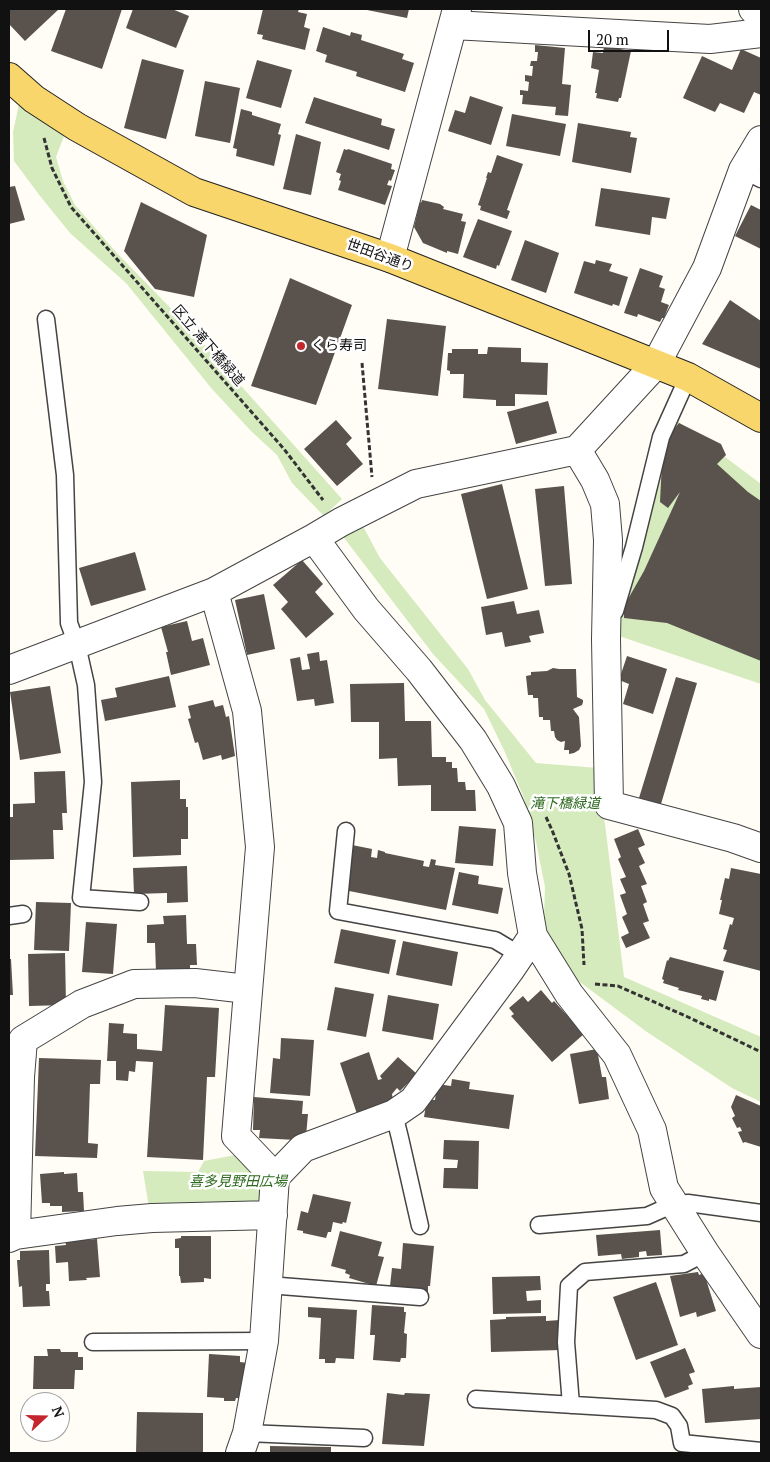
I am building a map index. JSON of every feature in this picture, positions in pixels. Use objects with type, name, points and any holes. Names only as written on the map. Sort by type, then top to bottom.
[{"type":"main road","name":"世田谷通り","points":[[9,77],[34,99],[77,127],[194,192],[390,258],[656,364],[688,377],[761,418]]},
{"type":"street","points":[[753,9],[761,17]]},
{"type":"street","points":[[390,258],[455,17],[710,39],[761,33]]},
{"type":"street","points":[[9,670],[214,592],[341,522],[416,484],[576,450],[656,364],[707,268],[752,174],[761,140]]},
{"type":"street","points":[[576,450],[596,480],[604,504],[608,540],[606,639],[609,804],[733,838],[761,848]]},
{"type":"street","points":[[314,538],[366,609],[418,670],[472,740],[501,786],[518,823],[527,946],[569,994],[617,1055],[652,1130],[664,1188],[705,1253],[761,1334]]},
{"type":"street","points":[[214,592],[247,711],[260,847],[236,1136],[275,1177]]},
{"type":"street","points":[[244,1443],[264,1341],[275,1177],[304,1148],[394,1114],[414,1102],[527,946]]},
{"type":"street","points":[[247,989],[195,983],[134,984],[82,1004],[23,1040],[12,1236],[152,1218],[273,1215]]},
{"type":"lane","points":[[46,319],[65,474],[69,623],[78,645],[86,685],[93,782],[81,898],[140,902]]},
{"type":"lane","points":[[606,639],[634,547],[661,437],[688,377]]},
{"type":"lane","points":[[346,831],[338,911],[527,946]]},
{"type":"lane","points":[[394,1114],[420,1226]]},
{"type":"lane","points":[[539,1225],[647,1216],[674,1204],[688,1203],[761,1213]]},
{"type":"lane","points":[[571,1405],[566,1342],[569,1286],[585,1272],[684,1264],[705,1253]]},
{"type":"lane","points":[[268,1285],[420,1298]]},
{"type":"lane","points":[[93,1342],[264,1341]]},
{"type":"lane","points":[[476,1399],[656,1410],[672,1416],[679,1426],[682,1443],[761,1452]]},
{"type":"lane","points":[[244,1443],[364,1438]]},
{"type":"path","name":"区立 滝下橋緑道","points":[[34,99],[52,168],[71,207],[284,449],[341,522]]},
{"type":"path","points":[[362,364],[375,505]]},
{"type":"path","points":[[569,994],[585,982],[618,986],[761,1052]]},
{"type":"green space","points":[[19,104],[64,136],[56,157],[63,181],[75,205],[115,251],[185,323],[342,499],[324,516],[292,483],[277,455],[251,431],[212,389],[126,283],[70,233],[14,161],[13,132]]},
{"type":"green space","points":[[676,420],[761,484],[761,684],[616,635]]},
{"type":"green space","name":"滝下橋緑道","points":[[358,517],[380,558],[468,669],[485,700],[536,763],[598,768],[624,977],[761,1037],[761,1102],[732,1088],[647,1032],[569,974],[541,948],[545,887],[536,842],[524,798],[504,750],[484,709],[433,654],[338,530]]},
{"type":"green space","name":"喜多見野田広場","points":[[251,1152],[269,1171],[260,1209],[150,1214],[143,1171],[198,1172],[204,1161]]},
{"type":"building","points":[[9,9],[59,9],[25,41],[9,24]]},
{"type":"building","points":[[66,9],[122,9],[102,69],[51,51]]},
{"type":"building","points":[[133,9],[172,9],[189,16],[176,48],[126,28]]},
{"type":"building","points":[[263,9],[299,9],[298,12],[307,14],[304,27],[310,29],[305,50],[262,39],[263,35],[257,34]]},
{"type":"building","points":[[362,9],[409,9],[407,18]]},
{"type":"building","points":[[323,27],[350,36],[351,32],[362,35],[361,40],[404,54],[402,59],[414,63],[405,92],[356,76],[357,72],[325,62],[327,55],[316,51]]},
{"type":"building","points":[[535,45],[565,48],[562,84],[571,85],[568,116],[555,115],[556,107],[522,104],[523,95],[520,95],[520,90],[528,91],[529,82],[525,81],[525,75],[532,76],[533,66],[530,66],[531,61],[537,61],[538,52],[535,52]]},
{"type":"building","points":[[604,46],[631,51],[621,98],[619,98],[618,102],[596,98],[597,93],[595,93],[599,70],[591,68],[593,52],[603,53]]},
{"type":"building","points":[[741,49],[761,58],[761,95],[754,92],[744,113],[720,103],[715,112],[683,98],[702,56],[732,70]]},
{"type":"building","points":[[142,59],[184,70],[166,139],[124,128]]},
{"type":"building","points":[[257,60],[292,70],[281,108],[246,98]]},
{"type":"building","points":[[205,81],[240,88],[230,143],[195,136]]},
{"type":"building","points":[[470,96],[503,107],[491,145],[448,131],[455,110],[465,113]]},
{"type":"building","points":[[314,97],[382,119],[381,125],[395,129],[389,150],[305,123]]},
{"type":"building","points":[[241,109],[252,112],[252,115],[281,124],[278,134],[281,135],[274,166],[236,156],[237,149],[233,148]]},
{"type":"building","points":[[512,114],[566,124],[560,156],[506,146]]},
{"type":"building","points":[[578,123],[631,132],[630,137],[637,138],[631,173],[572,162]]},
{"type":"building","points":[[296,134],[321,142],[311,195],[283,189]]},
{"type":"building","points":[[344,149],[392,164],[391,169],[395,170],[391,181],[389,180],[387,185],[392,186],[385,205],[338,190],[341,174],[336,172]]},
{"type":"building","points":[[497,155],[523,164],[507,210],[510,211],[507,219],[480,210],[481,206],[478,205],[488,172],[491,173]]},
{"type":"building","points":[[15,186],[25,220],[9,224],[9,187]]},
{"type":"building","points":[[601,188],[670,198],[666,219],[652,217],[650,235],[595,226]]},
{"type":"building","points":[[422,200],[440,204],[444,207],[443,209],[463,214],[461,221],[466,222],[458,254],[447,251],[447,253],[423,243],[414,227]]},
{"type":"building","points":[[141,202],[207,235],[194,297],[155,289],[124,251]]},
{"type":"building","points":[[751,205],[761,210],[761,249],[735,236]]},
{"type":"building","points":[[478,219],[512,231],[499,266],[497,265],[496,269],[463,257]]},
{"type":"building","points":[[525,240],[559,253],[546,293],[511,280]]},
{"type":"building","points":[[596,260],[612,264],[609,271],[628,277],[619,306],[613,304],[612,306],[574,293],[584,261],[595,264]]},
{"type":"building","points":[[640,268],[663,276],[659,287],[665,289],[661,302],[669,305],[664,318],[660,322],[638,314],[637,317],[624,313]]},
{"type":"building","name":"くら寿司","points":[[290,278],[352,305],[316,405],[251,386]]},
{"type":"building","points":[[730,300],[761,321],[761,369],[702,344]]},
{"type":"building","points":[[387,319],[446,326],[438,396],[378,389]]},
{"type":"building","points":[[488,347],[521,348],[521,362],[548,363],[547,395],[515,394],[515,406],[496,406],[496,400],[463,398],[464,374],[450,374],[450,371],[447,370],[448,353],[452,353],[452,349],[478,349],[478,354],[487,354]]},
{"type":"building","points":[[548,401],[557,433],[516,444],[507,412]]},
{"type":"building","points":[[336,420],[352,438],[346,444],[363,464],[337,486],[304,449]]},
{"type":"building","points":[[679,423],[721,444],[726,455],[717,464],[761,501],[761,661],[667,623],[624,618],[624,606],[644,571],[680,492],[668,508],[660,502],[663,442]]},
{"type":"building","points":[[502,484],[528,589],[487,599],[461,494]]},
{"type":"building","points":[[564,486],[572,584],[545,586],[535,489]]},
{"type":"building","points":[[135,552],[146,590],[91,606],[79,568]]},
{"type":"building","points":[[302,560],[323,584],[315,592],[334,614],[306,638],[281,609],[288,602],[273,585]]},
{"type":"building","points":[[264,594],[275,649],[247,655],[235,600]]},
{"type":"building","points":[[514,601],[517,614],[539,610],[544,633],[529,636],[531,642],[505,647],[502,632],[486,635],[481,607]]},
{"type":"building","points":[[187,621],[192,641],[203,638],[210,665],[171,675],[166,652],[168,652],[161,627]]},
{"type":"building","points":[[319,652],[320,661],[327,660],[334,703],[315,706],[314,699],[297,701],[290,659],[300,657],[302,670],[310,669],[307,654]]},
{"type":"building","points":[[627,656],[667,669],[653,714],[623,704],[629,684],[619,680]]},
{"type":"building","points":[[553,668],[576,669],[577,697],[583,700],[583,702],[582,705],[573,709],[579,717],[581,746],[574,753],[569,754],[569,750],[564,750],[565,741],[557,740],[554,731],[551,731],[550,720],[543,720],[543,717],[539,717],[538,698],[528,695],[526,676],[531,675],[531,672],[547,671]]},
{"type":"building","points":[[169,676],[176,707],[105,721],[101,700],[117,697],[115,688]]},
{"type":"building","points":[[676,677],[697,683],[661,804],[639,798]]},
{"type":"building","points":[[404,683],[405,721],[431,721],[432,757],[446,757],[446,762],[452,762],[452,768],[457,768],[458,782],[465,782],[466,790],[475,790],[476,811],[431,811],[431,785],[398,786],[397,758],[379,759],[379,722],[351,722],[350,684]]},
{"type":"building","points":[[50,686],[61,753],[20,760],[10,692]]},
{"type":"building","points":[[213,700],[215,707],[223,705],[226,717],[229,716],[235,756],[222,760],[221,755],[203,760],[198,742],[195,743],[188,719],[191,718],[188,706]]},
{"type":"building","points":[[65,771],[67,813],[62,813],[63,830],[53,830],[54,859],[9,860],[9,817],[13,817],[13,804],[35,803],[34,772]]},
{"type":"building","points":[[180,780],[180,799],[186,799],[186,807],[188,807],[188,839],[181,839],[181,855],[133,857],[131,782]]},
{"type":"building","points":[[459,826],[496,829],[493,866],[455,863]]},
{"type":"building","points":[[638,829],[645,845],[638,848],[645,863],[639,866],[647,884],[641,886],[647,902],[643,904],[649,921],[643,923],[650,938],[626,948],[621,937],[629,933],[622,917],[627,914],[620,895],[626,893],[620,879],[626,877],[618,859],[621,857],[614,839]]},
{"type":"building","points":[[352,845],[372,849],[371,857],[377,858],[378,850],[424,861],[423,866],[429,867],[431,859],[436,860],[435,865],[455,868],[446,910],[344,890]]},
{"type":"building","points":[[187,866],[188,902],[167,903],[167,893],[134,894],[133,868]]},
{"type":"building","points":[[731,868],[761,874],[761,971],[723,961],[727,950],[723,949],[730,924],[732,925],[734,918],[719,914],[722,900],[720,900],[725,878],[729,879]]},
{"type":"building","points":[[459,872],[479,876],[478,884],[503,888],[498,914],[452,905]]},
{"type":"building","points":[[36,902],[71,903],[69,951],[34,950]]},
{"type":"building","points":[[186,915],[187,944],[196,944],[197,965],[190,965],[190,971],[156,972],[155,943],[147,943],[147,925],[164,924],[163,916]]},
{"type":"building","points":[[86,922],[117,924],[113,974],[82,972]]},
{"type":"building","points":[[341,929],[396,940],[389,974],[334,963]]},
{"type":"building","points":[[403,941],[458,952],[452,986],[396,975]]},
{"type":"building","points":[[65,953],[66,1005],[29,1006],[28,954]]},
{"type":"building","points":[[670,957],[724,971],[716,1001],[701,999],[702,996],[678,990],[679,988],[663,983],[664,980],[662,979],[667,960]]},
{"type":"building","points":[[9,959],[11,959],[13,995],[9,995]]},
{"type":"building","points":[[335,987],[374,994],[366,1037],[327,1030]]},
{"type":"building","points":[[541,990],[552,1003],[554,1001],[584,1034],[552,1062],[511,1016],[514,1014],[509,1008],[523,996],[528,1002]]},
{"type":"building","points":[[388,995],[439,1004],[433,1040],[382,1031]]},
{"type":"building","points":[[165,1005],[219,1008],[215,1077],[207,1077],[203,1160],[147,1157],[153,1062],[136,1061],[135,1072],[129,1071],[128,1081],[116,1080],[116,1061],[107,1061],[109,1023],[124,1024],[123,1033],[137,1034],[137,1049],[162,1051]]},
{"type":"building","points":[[281,1038],[314,1040],[310,1096],[270,1093],[273,1058],[280,1059]]},
{"type":"building","points":[[597,1049],[602,1077],[606,1077],[609,1099],[579,1104],[570,1054]]},
{"type":"building","points":[[369,1052],[378,1080],[382,1079],[380,1076],[398,1057],[417,1074],[400,1091],[397,1088],[392,1094],[393,1100],[357,1114],[340,1063]]},
{"type":"building","points":[[39,1058],[101,1060],[100,1084],[90,1084],[88,1143],[98,1144],[97,1158],[35,1156]]},
{"type":"building","points":[[452,1079],[470,1082],[469,1089],[514,1095],[509,1129],[424,1117],[427,1099],[435,1100],[437,1084],[451,1086]]},
{"type":"building","points":[[736,1095],[761,1106],[761,1147],[743,1143],[738,1132],[742,1131],[740,1127],[737,1128],[732,1118],[735,1116],[731,1107]]},
{"type":"building","points":[[254,1097],[303,1101],[302,1114],[308,1114],[306,1136],[296,1135],[296,1140],[259,1138],[260,1130],[253,1130]]},
{"type":"building","points":[[444,1140],[479,1141],[478,1189],[443,1188],[444,1168],[457,1168],[458,1160],[443,1159]]},
{"type":"building","points":[[64,1172],[64,1174],[77,1173],[78,1192],[83,1192],[84,1211],[62,1212],[62,1206],[50,1206],[50,1203],[42,1203],[40,1174]]},
{"type":"building","points":[[313,1194],[351,1202],[346,1223],[333,1222],[331,1232],[328,1232],[326,1238],[297,1230],[301,1211],[308,1213]]},
{"type":"building","points":[[660,1230],[662,1255],[647,1256],[646,1251],[639,1252],[639,1257],[622,1259],[621,1254],[598,1256],[596,1235]]},
{"type":"building","points":[[340,1231],[382,1242],[378,1256],[384,1257],[376,1286],[349,1278],[350,1275],[345,1273],[346,1270],[331,1266]]},
{"type":"building","points":[[181,1236],[211,1236],[211,1279],[204,1278],[204,1282],[181,1283],[179,1276],[179,1248],[175,1248],[175,1239],[181,1238]]},
{"type":"building","points":[[97,1239],[100,1277],[69,1281],[68,1262],[56,1263],[55,1246],[66,1245],[65,1240]]},
{"type":"building","points":[[403,1243],[434,1246],[428,1293],[393,1290],[393,1286],[390,1286],[392,1268],[401,1269]]},
{"type":"building","points":[[49,1250],[50,1284],[46,1284],[46,1291],[49,1291],[50,1306],[23,1307],[22,1286],[19,1287],[17,1260],[20,1260],[20,1251]]},
{"type":"building","points":[[698,1272],[699,1275],[704,1273],[716,1311],[697,1317],[696,1312],[680,1317],[670,1276]]},
{"type":"building","points":[[540,1276],[541,1290],[526,1291],[527,1301],[541,1300],[541,1313],[493,1314],[492,1277]]},
{"type":"building","points":[[656,1282],[678,1345],[636,1360],[613,1297]]},
{"type":"building","points":[[372,1305],[404,1307],[404,1312],[406,1312],[404,1333],[407,1334],[406,1358],[401,1358],[400,1362],[373,1360],[375,1335],[370,1335]]},
{"type":"building","points":[[308,1307],[357,1310],[354,1359],[336,1358],[335,1363],[325,1363],[325,1359],[319,1359],[321,1318],[308,1317]]},
{"type":"building","points":[[546,1316],[546,1321],[560,1320],[561,1350],[491,1352],[490,1320],[506,1319],[506,1317]]},
{"type":"building","points":[[685,1348],[695,1372],[689,1374],[693,1384],[688,1386],[689,1389],[665,1398],[650,1362]]},
{"type":"building","points":[[47,1349],[60,1349],[61,1352],[78,1352],[78,1357],[83,1357],[83,1370],[75,1370],[74,1389],[33,1389],[34,1356],[48,1356]]},
{"type":"building","points":[[209,1354],[240,1356],[240,1362],[248,1363],[247,1399],[236,1398],[235,1401],[224,1401],[224,1398],[207,1397]]},
{"type":"building","points":[[734,1386],[734,1389],[761,1387],[761,1419],[705,1423],[702,1389]]},
{"type":"building","points":[[387,1393],[404,1395],[405,1393],[430,1394],[424,1446],[382,1444]]},
{"type":"building","points":[[137,1412],[203,1413],[203,1453],[136,1453]]},
{"type":"building","points":[[270,1446],[331,1447],[331,1453],[270,1453]]},
{"type":"place","name":"くら寿司","points":[[301,346]]}]
